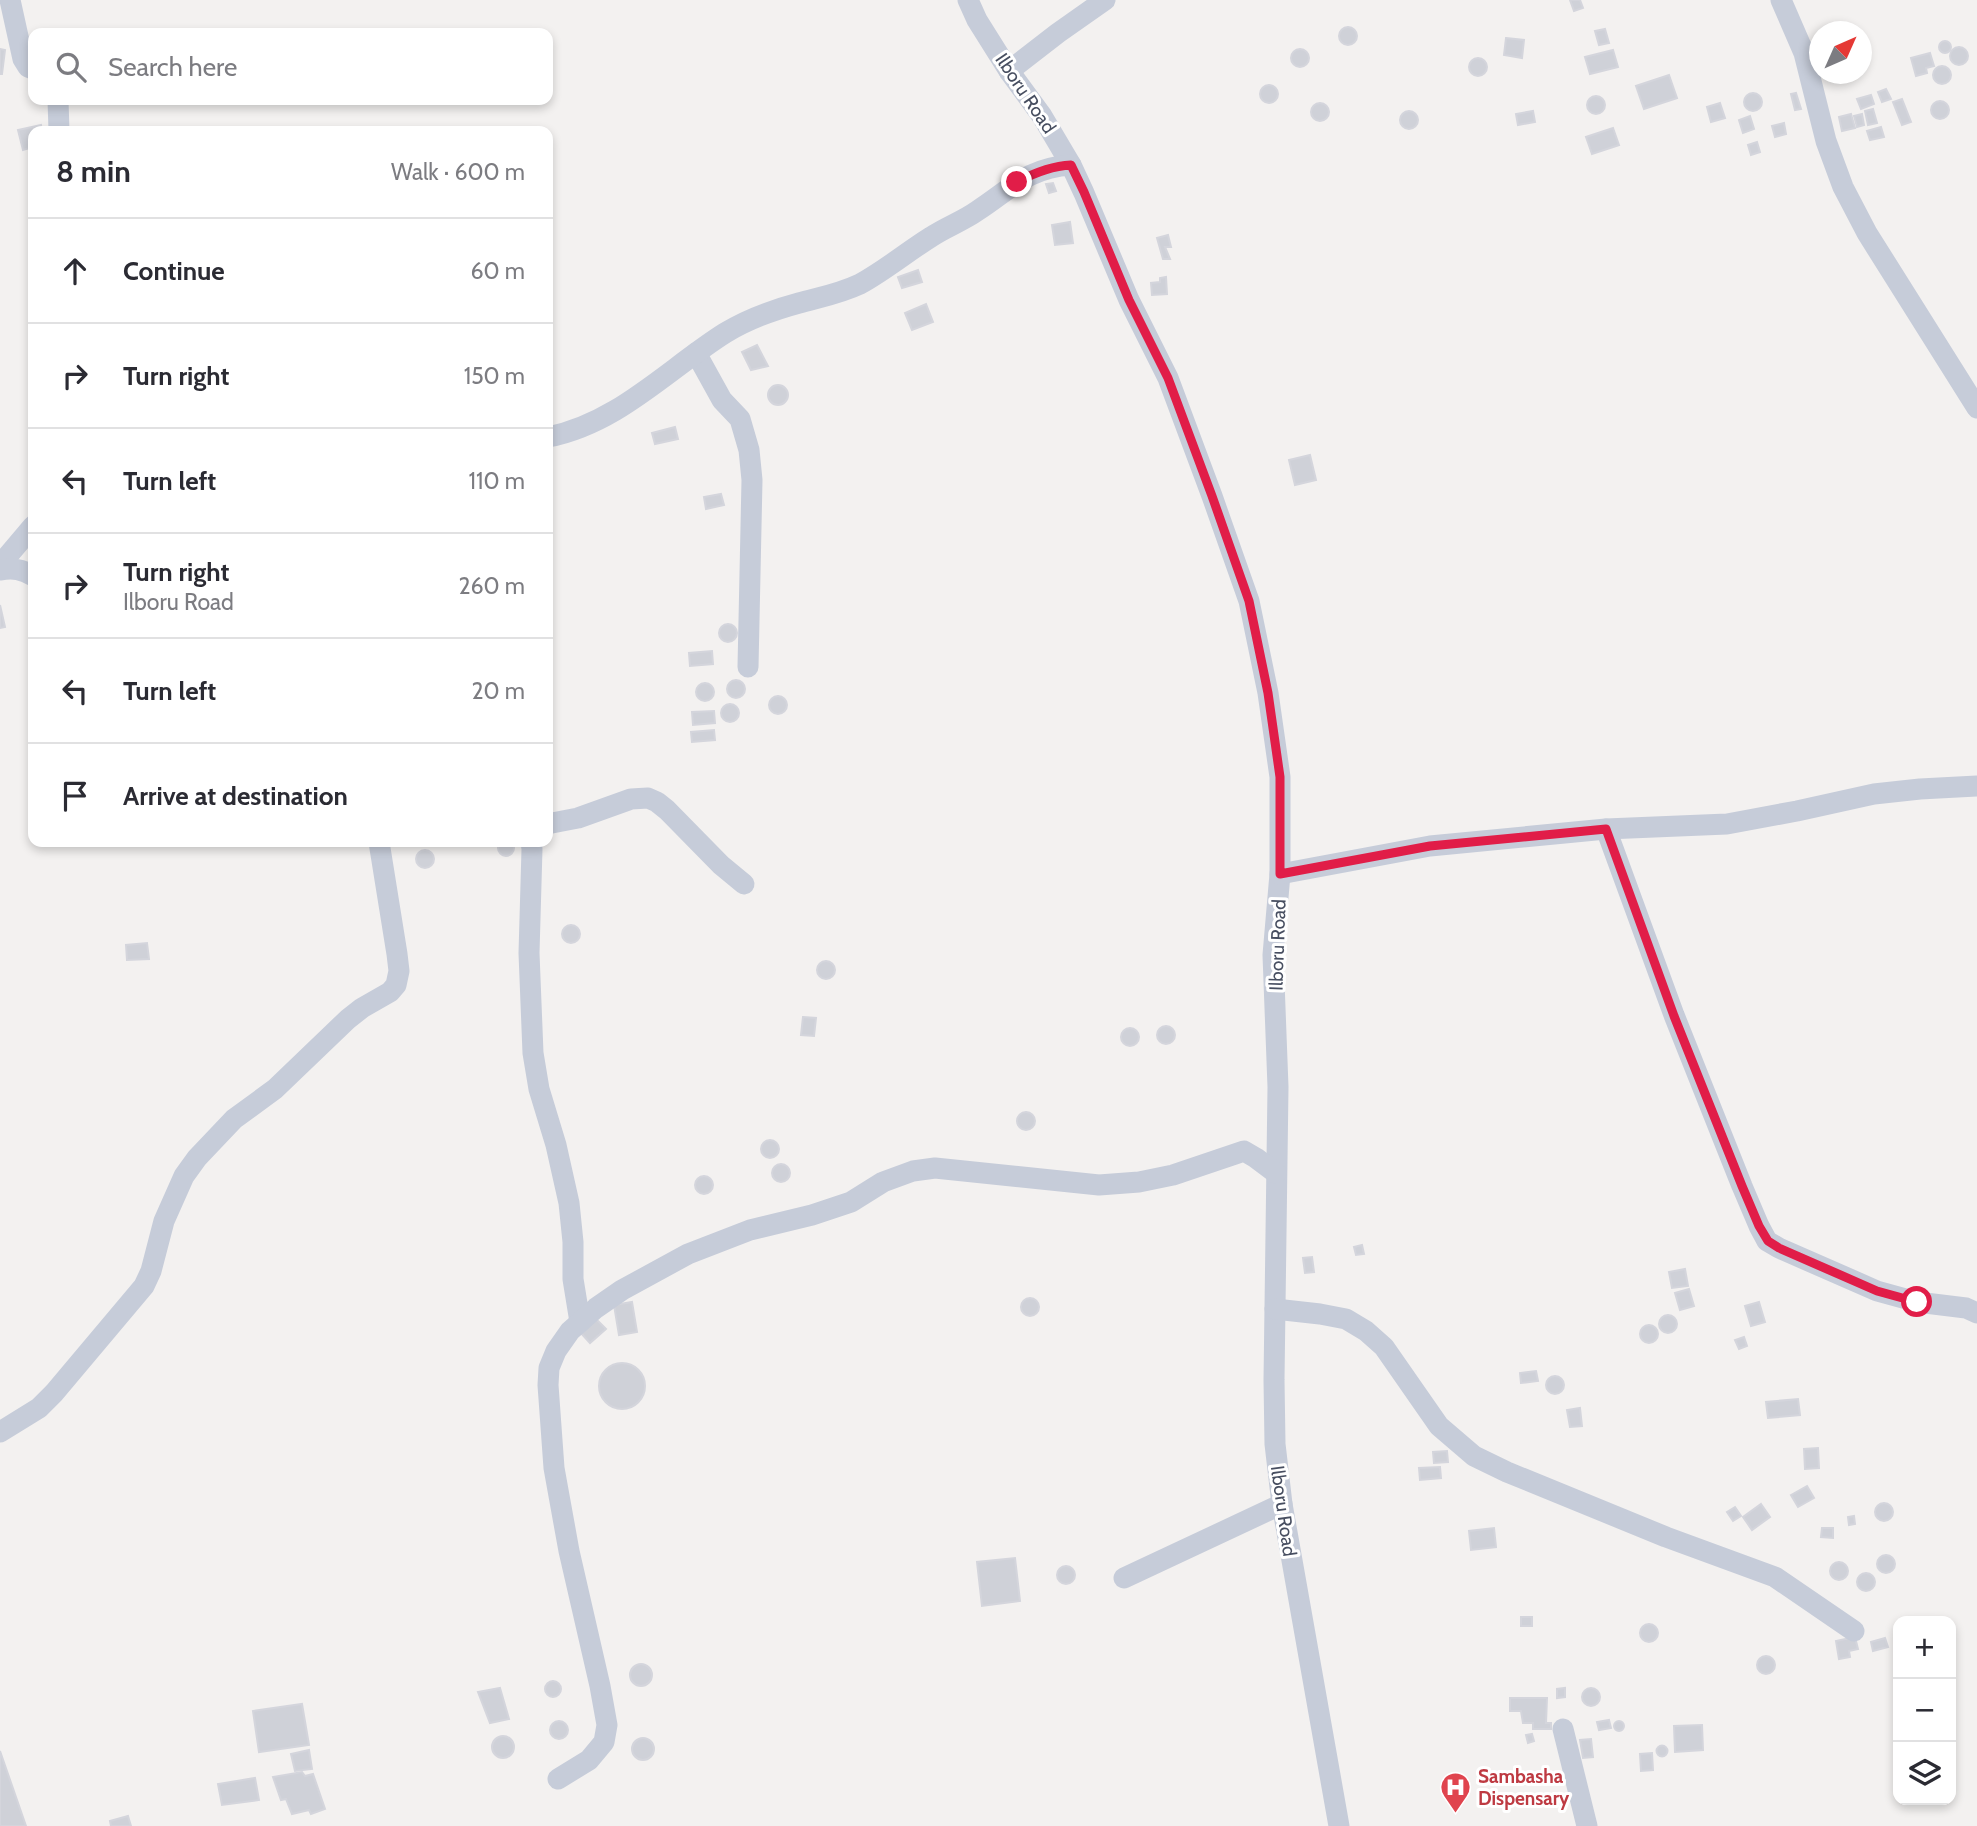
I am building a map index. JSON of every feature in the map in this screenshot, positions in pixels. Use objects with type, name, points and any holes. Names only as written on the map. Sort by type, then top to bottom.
[{"type":"street","points":[[10,0],[23,59],[28,67]]},
{"type":"street","name":"Ilboru Road","points":[[968,0],[977,20],[1047,124],[1071,165],[1129,300],[1168,378],[1249,601],[1268,693],[1280,777],[1280,874],[1273,955],[1278,1087],[1275,1444],[1282,1504],[1339,1826]]},
{"type":"street","points":[[1009,71],[1105,0]]},
{"type":"street","points":[[1781,0],[1804,53],[1826,141],[1843,187],[1867,233],[1977,408]]},
{"type":"street","points":[[58,105],[59,126]]},
{"type":"street","points":[[553,436],[593,423],[657,383],[696,353],[751,318],[829,297],[861,283],[950,224],[976,212],[1031,174],[1055,166],[1071,165]]},
{"type":"street","points":[[696,353],[722,400],[740,419],[749,450],[752,480],[748,667]]},
{"type":"street","points":[[0,568],[28,532]]},
{"type":"street","points":[[0,568],[28,573]]},
{"type":"street","points":[[1280,874],[1430,846],[1606,829],[1727,824],[1874,794],[1977,786]]},
{"type":"street","points":[[553,823],[578,818],[631,799],[648,798],[667,810],[721,865],[744,884]]},
{"type":"street","points":[[1606,829],[1674,1016],[1746,1196],[1768,1241],[1877,1291],[1917,1302],[1966,1308],[1977,1313]]},
{"type":"street","points":[[0,1432],[39,1408],[54,1393],[144,1286],[155,1258],[164,1221],[184,1176],[197,1158],[234,1119],[275,1089],[348,1019],[390,992],[396,985],[399,971],[380,847]]},
{"type":"street","points":[[532,847],[529,953],[533,1053],[569,1203],[573,1279],[580,1322]]},
{"type":"street","points":[[558,1779],[589,1760],[604,1742],[607,1726],[554,1468],[548,1385],[549,1368],[556,1351],[570,1331],[596,1308],[622,1290],[688,1254],[750,1230],[812,1215],[851,1202],[883,1182],[913,1171],[935,1168],[1099,1185],[1139,1182],[1174,1175],[1244,1151],[1276,1173]]},
{"type":"street","points":[[1275,1309],[1346,1319],[1366,1331],[1384,1347],[1439,1426],[1474,1456],[1666,1537],[1775,1577],[1854,1631]]},
{"type":"street","points":[[1124,1578],[1282,1504]]},
{"type":"street","points":[[1563,1729],[1587,1826]]},
{"type":"building","points":[[1570,0],[1580,0],[1583,8],[1574,11]]},
{"type":"building","points":[[1348,27],[1354,30],[1357,36],[1354,42],[1348,45],[1342,42],[1339,36],[1342,30]]},
{"type":"building","points":[[1605,29],[1609,43],[1599,45],[1595,31]]},
{"type":"building","points":[[1506,38],[1524,40],[1522,58],[1504,55]]},
{"type":"building","points":[[1945,41],[1951,47],[1945,53],[1939,47]]},
{"type":"building","points":[[1959,47],[1965,50],[1968,56],[1965,62],[1959,65],[1953,62],[1950,56],[1953,50]]},
{"type":"building","points":[[0,49],[5,50],[2,74],[0,74]]},
{"type":"building","points":[[1300,49],[1306,52],[1309,58],[1306,64],[1300,67],[1294,64],[1291,58],[1294,52]]},
{"type":"building","points":[[1613,50],[1618,67],[1590,74],[1585,57]]},
{"type":"building","points":[[1930,53],[1934,66],[1926,68],[1927,73],[1916,76],[1911,58]]},
{"type":"building","points":[[1478,58],[1484,61],[1487,67],[1484,73],[1478,76],[1472,73],[1469,67],[1472,61]]},
{"type":"building","points":[[1942,66],[1948,69],[1951,75],[1948,81],[1942,84],[1936,81],[1933,75],[1936,69]]},
{"type":"building","points":[[1669,75],[1677,98],[1644,109],[1636,86]]},
{"type":"building","points":[[1269,85],[1275,88],[1278,94],[1275,100],[1269,103],[1263,100],[1260,94],[1263,88]]},
{"type":"building","points":[[1886,89],[1891,99],[1882,102],[1878,92]]},
{"type":"building","points":[[1753,93],[1759,96],[1762,102],[1759,108],[1753,111],[1747,108],[1744,102],[1747,96]]},
{"type":"building","points":[[1796,93],[1801,109],[1795,110],[1791,94]]},
{"type":"building","points":[[1871,95],[1874,104],[1861,109],[1857,99]]},
{"type":"building","points":[[1596,96],[1602,99],[1605,105],[1602,111],[1596,114],[1590,111],[1587,105],[1590,99]]},
{"type":"building","points":[[1902,99],[1911,122],[1902,125],[1893,102]]},
{"type":"building","points":[[1940,101],[1946,104],[1949,110],[1946,116],[1940,119],[1934,116],[1931,110],[1934,104]]},
{"type":"building","points":[[1320,103],[1326,106],[1329,112],[1326,118],[1320,121],[1314,118],[1311,112],[1314,106]]},
{"type":"building","points":[[1720,103],[1725,118],[1711,122],[1707,107]]},
{"type":"building","points":[[1873,109],[1877,123],[1868,125],[1865,111]]},
{"type":"building","points":[[1409,111],[1415,114],[1418,120],[1415,126],[1409,129],[1403,126],[1400,120],[1403,114]]},
{"type":"building","points":[[1533,111],[1535,122],[1518,125],[1516,114]]},
{"type":"building","points":[[1851,114],[1855,128],[1842,131],[1839,117]]},
{"type":"building","points":[[1862,114],[1864,125],[1857,127],[1854,116]]},
{"type":"building","points":[[1750,116],[1754,129],[1743,133],[1739,120]]},
{"type":"building","points":[[1784,123],[1786,134],[1775,137],[1772,126]]},
{"type":"building","points":[[1881,127],[1884,137],[1870,140],[1867,131]]},
{"type":"building","points":[[28,128],[28,148],[23,150],[18,130]]},
{"type":"building","points":[[1613,128],[1619,145],[1592,154],[1586,137]]},
{"type":"building","points":[[1757,142],[1760,152],[1751,155],[1748,145]]},
{"type":"building","points":[[1053,183],[1056,191],[1049,193],[1046,184]]},
{"type":"building","points":[[1070,222],[1073,243],[1055,245],[1052,225]]},
{"type":"building","points":[[1168,235],[1171,247],[1165,247],[1170,259],[1163,259],[1157,238]]},
{"type":"building","points":[[918,270],[922,282],[902,288],[898,277]]},
{"type":"building","points":[[1166,277],[1167,294],[1152,295],[1151,283],[1160,282],[1160,278]]},
{"type":"building","points":[[926,304],[933,322],[912,330],[905,313]]},
{"type":"building","points":[[757,345],[768,366],[751,370],[742,352]]},
{"type":"building","points":[[778,385],[785,388],[788,395],[785,402],[778,405],[771,402],[768,395],[771,388]]},
{"type":"building","points":[[675,427],[678,439],[655,444],[652,433]]},
{"type":"building","points":[[1310,455],[1316,480],[1295,485],[1289,460]]},
{"type":"building","points":[[721,494],[724,505],[706,509],[704,497]]},
{"type":"building","points":[[0,605],[5,627],[0,628]]},
{"type":"building","points":[[728,624],[734,627],[737,633],[734,639],[728,642],[722,639],[719,633],[722,627]]},
{"type":"building","points":[[712,651],[713,664],[690,666],[689,653]]},
{"type":"building","points":[[736,680],[742,683],[745,689],[742,695],[736,698],[730,695],[727,689],[730,683]]},
{"type":"building","points":[[705,683],[711,686],[714,692],[711,698],[705,701],[699,698],[696,692],[699,686]]},
{"type":"building","points":[[778,696],[784,699],[787,705],[784,711],[778,714],[772,711],[769,705],[772,699]]},
{"type":"building","points":[[730,704],[736,707],[739,713],[736,719],[730,722],[724,719],[721,713],[724,707]]},
{"type":"building","points":[[714,711],[715,723],[693,725],[692,712]]},
{"type":"building","points":[[714,730],[715,740],[692,742],[691,732]]},
{"type":"building","points":[[498,847],[514,847],[509,856],[503,856],[498,851]]},
{"type":"building","points":[[425,850],[431,853],[434,859],[431,865],[425,868],[419,865],[416,859],[419,853]]},
{"type":"building","points":[[571,925],[577,928],[580,934],[577,940],[571,943],[565,940],[562,934],[565,928]]},
{"type":"building","points":[[147,943],[149,959],[127,960],[126,945]]},
{"type":"building","points":[[826,961],[832,964],[835,970],[832,976],[826,979],[820,976],[817,970],[820,964]]},
{"type":"building","points":[[803,1017],[816,1018],[814,1036],[801,1035]]},
{"type":"building","points":[[1166,1026],[1172,1029],[1175,1035],[1172,1041],[1166,1044],[1160,1041],[1157,1035],[1160,1029]]},
{"type":"building","points":[[1130,1028],[1136,1031],[1139,1037],[1136,1043],[1130,1046],[1124,1043],[1121,1037],[1124,1031]]},
{"type":"building","points":[[1026,1112],[1032,1115],[1035,1121],[1032,1127],[1026,1130],[1020,1127],[1017,1121],[1020,1115]]},
{"type":"building","points":[[770,1140],[776,1143],[779,1149],[776,1155],[770,1158],[764,1155],[761,1149],[764,1143]]},
{"type":"building","points":[[781,1164],[787,1167],[790,1173],[787,1179],[781,1182],[775,1179],[772,1173],[775,1167]]},
{"type":"building","points":[[704,1176],[710,1179],[713,1185],[710,1191],[704,1194],[698,1191],[695,1185],[698,1179]]},
{"type":"building","points":[[1362,1245],[1364,1254],[1356,1255],[1354,1247]]},
{"type":"building","points":[[1312,1257],[1314,1272],[1305,1273],[1303,1258]]},
{"type":"building","points":[[1685,1269],[1688,1286],[1672,1288],[1669,1272]]},
{"type":"building","points":[[1689,1289],[1694,1306],[1680,1310],[1675,1293]]},
{"type":"building","points":[[1030,1298],[1036,1301],[1039,1307],[1036,1313],[1030,1316],[1024,1313],[1021,1307],[1024,1301]]},
{"type":"building","points":[[632,1302],[637,1332],[619,1335],[614,1305]]},
{"type":"building","points":[[1759,1302],[1765,1322],[1751,1326],[1745,1306]]},
{"type":"building","points":[[1668,1315],[1674,1318],[1677,1324],[1674,1330],[1668,1333],[1662,1330],[1659,1324],[1662,1318]]},
{"type":"building","points":[[595,1318],[606,1329],[590,1343],[580,1332]]},
{"type":"building","points":[[1649,1325],[1655,1328],[1658,1334],[1655,1340],[1649,1343],[1643,1340],[1640,1334],[1643,1328]]},
{"type":"building","points":[[1744,1337],[1747,1346],[1739,1349],[1735,1340]]},
{"type":"building","points":[[622,1363],[639,1369],[645,1386],[639,1403],[622,1409],[605,1403],[599,1386],[605,1369]]},
{"type":"building","points":[[1536,1371],[1538,1381],[1521,1383],[1520,1373]]},
{"type":"building","points":[[1555,1376],[1561,1379],[1564,1385],[1561,1391],[1555,1394],[1549,1391],[1546,1385],[1549,1379]]},
{"type":"building","points":[[1798,1399],[1800,1415],[1768,1418],[1766,1402]]},
{"type":"building","points":[[1580,1408],[1582,1426],[1570,1427],[1567,1410]]},
{"type":"building","points":[[1818,1448],[1819,1468],[1805,1469],[1804,1449]]},
{"type":"building","points":[[1447,1451],[1448,1462],[1434,1463],[1433,1452]]},
{"type":"building","points":[[1440,1467],[1441,1478],[1420,1480],[1419,1468]]},
{"type":"building","points":[[1807,1486],[1814,1498],[1798,1507],[1791,1495]]},
{"type":"building","points":[[1884,1503],[1890,1506],[1893,1512],[1890,1518],[1884,1521],[1878,1518],[1875,1512],[1878,1506]]},
{"type":"building","points":[[1761,1504],[1770,1517],[1752,1530],[1743,1517]]},
{"type":"building","points":[[1735,1507],[1741,1516],[1733,1521],[1727,1512]]},
{"type":"building","points":[[1854,1516],[1855,1524],[1849,1525],[1848,1517]]},
{"type":"building","points":[[1494,1528],[1496,1547],[1471,1550],[1469,1531]]},
{"type":"building","points":[[1822,1528],[1833,1528],[1833,1538],[1821,1537]]},
{"type":"building","points":[[1886,1555],[1892,1558],[1895,1564],[1892,1570],[1886,1573],[1880,1570],[1877,1564],[1880,1558]]},
{"type":"building","points":[[1015,1558],[1020,1601],[982,1606],[977,1562]]},
{"type":"building","points":[[1839,1562],[1845,1565],[1848,1571],[1845,1577],[1839,1580],[1833,1577],[1830,1571],[1833,1565]]},
{"type":"building","points":[[1066,1566],[1072,1569],[1075,1575],[1072,1581],[1066,1584],[1060,1581],[1057,1575],[1060,1569]]},
{"type":"building","points":[[1866,1573],[1872,1576],[1875,1582],[1872,1588],[1866,1591],[1860,1588],[1857,1582],[1860,1576]]},
{"type":"building","points":[[1521,1617],[1532,1617],[1532,1626],[1521,1626]]},
{"type":"building","points":[[1649,1624],[1655,1627],[1658,1633],[1655,1639],[1649,1642],[1643,1639],[1640,1633],[1643,1627]]},
{"type":"building","points":[[1855,1637],[1858,1649],[1849,1651],[1850,1657],[1839,1659],[1836,1641]]},
{"type":"building","points":[[1885,1638],[1888,1647],[1873,1651],[1871,1642]]},
{"type":"building","points":[[1766,1656],[1772,1659],[1775,1665],[1772,1671],[1766,1674],[1760,1671],[1757,1665],[1760,1659]]},
{"type":"building","points":[[641,1664],[649,1667],[652,1675],[649,1683],[641,1686],[633,1683],[630,1675],[633,1667]]},
{"type":"building","points":[[550,1681],[556,1681],[561,1689],[559,1695],[550,1697],[545,1692],[545,1686]]},
{"type":"building","points":[[500,1688],[509,1719],[490,1723],[478,1692]]},
{"type":"building","points":[[1565,1688],[1565,1697],[1557,1698],[1557,1689]]},
{"type":"building","points":[[1591,1688],[1597,1691],[1600,1697],[1597,1703],[1591,1706],[1585,1703],[1582,1697],[1585,1691]]},
{"type":"building","points":[[1510,1698],[1547,1698],[1546,1723],[1551,1723],[1551,1729],[1533,1729],[1533,1723],[1523,1723],[1521,1711],[1510,1711]]},
{"type":"building","points":[[302,1704],[309,1745],[259,1752],[253,1711]]},
{"type":"building","points":[[1609,1720],[1611,1728],[1599,1730],[1597,1722]]},
{"type":"building","points":[[559,1721],[565,1724],[568,1730],[565,1736],[559,1739],[553,1736],[550,1730],[553,1724]]},
{"type":"building","points":[[1619,1721],[1623,1722],[1623,1730],[1619,1731],[1615,1730],[1614,1726],[1615,1722]]},
{"type":"building","points":[[1702,1725],[1703,1750],[1675,1752],[1674,1726]]},
{"type":"building","points":[[1532,1734],[1534,1741],[1528,1743],[1526,1735]]},
{"type":"building","points":[[503,1736],[511,1739],[514,1747],[511,1755],[503,1758],[495,1755],[492,1747],[495,1739]]},
{"type":"building","points":[[643,1738],[651,1741],[654,1749],[651,1757],[643,1760],[635,1757],[632,1749],[635,1741]]},
{"type":"building","points":[[1591,1739],[1593,1757],[1583,1758],[1580,1740]]},
{"type":"building","points":[[1662,1745],[1668,1751],[1662,1757],[1656,1751]]},
{"type":"building","points":[[309,1750],[312,1769],[295,1771],[291,1754]]},
{"type":"building","points":[[0,1751],[26,1826],[0,1826]]},
{"type":"building","points":[[1652,1753],[1653,1770],[1641,1771],[1640,1754]]},
{"type":"building","points":[[302,1772],[305,1776],[313,1774],[325,1809],[311,1814],[309,1810],[292,1814],[286,1799],[281,1800],[273,1777]]},
{"type":"building","points":[[255,1778],[259,1800],[222,1805],[218,1784]]},
{"type":"building","points":[[128,1816],[131,1826],[111,1826],[110,1821]]},
{"type":"place","name":"Sambasha Dispensary","points":[[1455,1814]]},
{"type":"route","points":[[1017,182],[1055,166],[1071,165],[1129,300],[1168,378],[1249,601],[1268,693],[1280,777],[1280,874],[1430,846],[1606,829],[1674,1016],[1742,1186],[1768,1241],[1877,1291],[1917,1302]]}]
